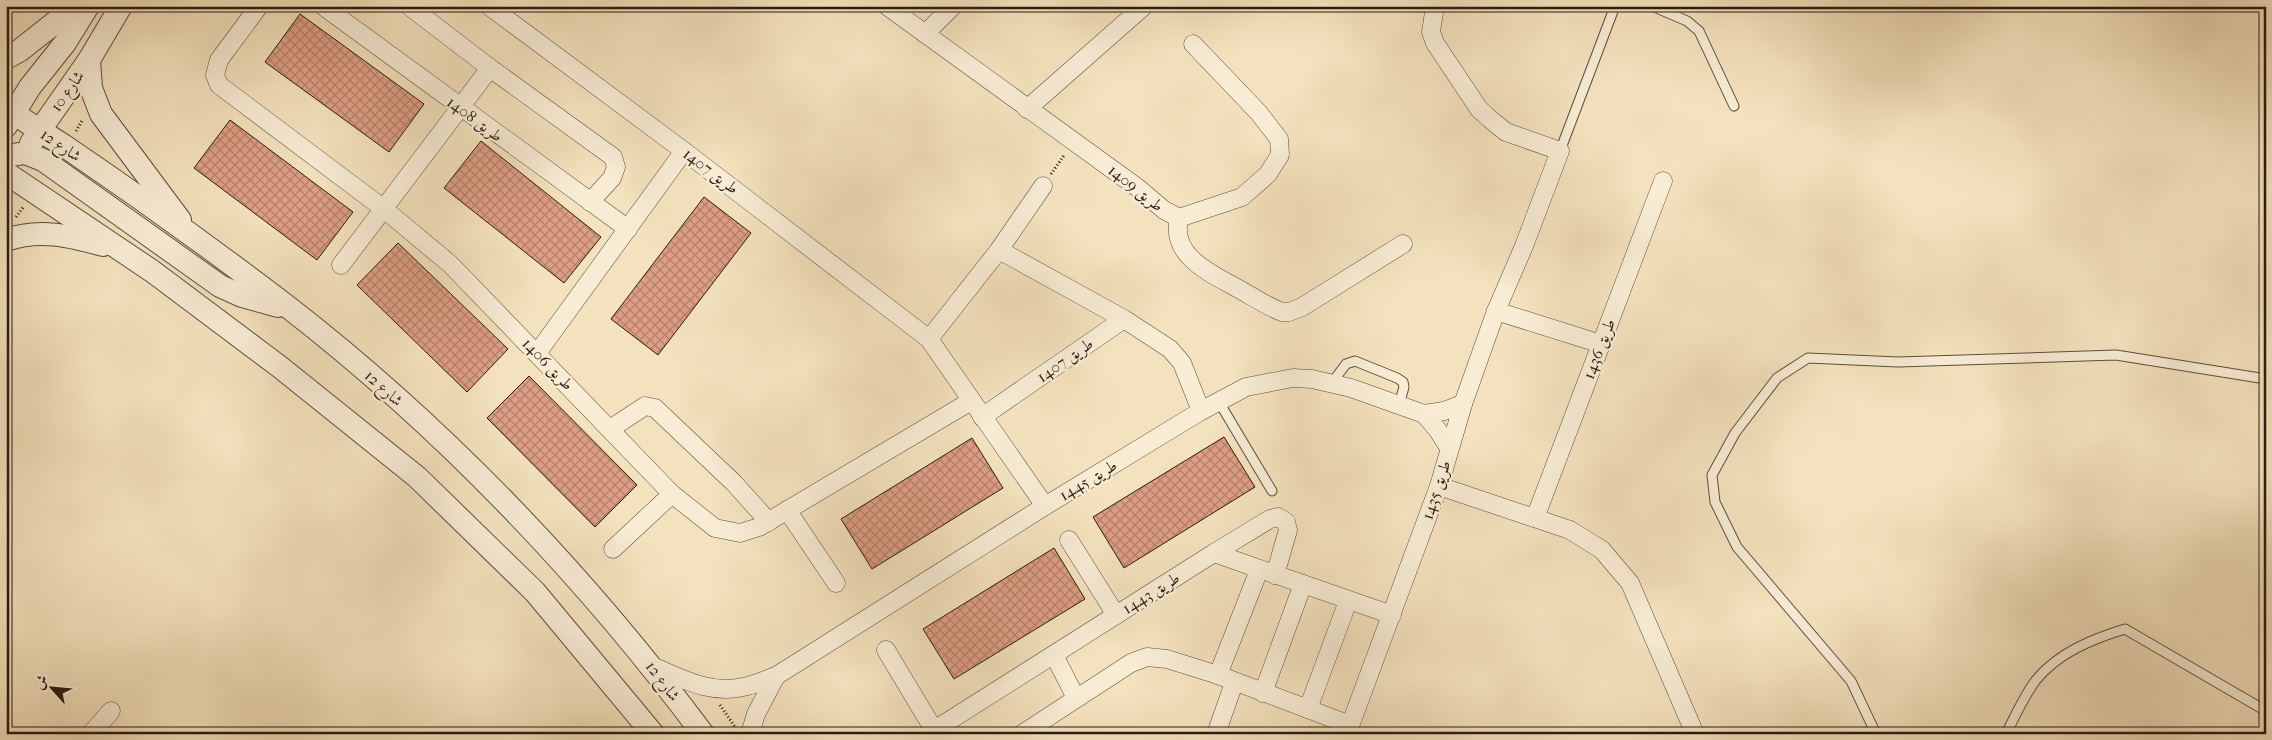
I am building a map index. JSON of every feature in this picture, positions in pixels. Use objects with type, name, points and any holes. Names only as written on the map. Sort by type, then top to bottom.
[{"type":"street","points":[[6,58],[19,51],[76,6]]},
{"type":"street","name":"شارع 10","points":[[9,116],[65,43],[88,6]]},
{"type":"street","name":"شارع 10","points":[[10,164],[39,130],[89,60],[120,6]]},
{"type":"street","name":"طريق 1406","points":[[259,6],[219,60],[215,75],[219,85],[384,210],[450,264],[538,352],[672,494],[715,528],[726,532],[740,533],[768,522],[971,401]]},
{"type":"street","name":"طريق 1408","points":[[323,6],[628,229]]},
{"type":"street","points":[[410,6],[490,68],[613,157],[616,167],[612,178],[590,202]]},
{"type":"street","name":"طريق 1407","points":[[489,6],[684,151],[929,340],[1045,506]]},
{"type":"street","name":"طريق 1409","points":[[887,6],[1138,188],[1164,210],[1179,218],[1242,197],[1268,174],[1280,155],[1279,139],[1258,112],[1193,44]]},
{"type":"street","points":[[925,34],[953,6]]},
{"type":"street","points":[[1027,109],[1144,6]]},
{"type":"street","points":[[1435,6],[1431,20],[1431,32],[1436,43],[1479,109],[1506,132],[1560,151]]},
{"type":"street","points":[[89,60],[91,88],[101,114],[193,237]]},
{"type":"street","points":[[342,265],[490,68]]},
{"type":"street","name":"شارع 12","points":[[9,116],[39,130],[193,237],[289,308],[370,375],[460,457],[581,584],[652,666],[703,734]]},
{"type":"street","points":[[538,352],[684,151]]},
{"type":"street","name":"طريق 1435","points":[[1349,730],[1439,486],[1463,404],[1496,311],[1524,246],[1560,151]]},
{"type":"street","points":[[10,164],[43,160],[220,286],[242,296],[289,308]]},
{"type":"street","points":[[10,164],[121,250],[280,367],[417,477],[535,592],[653,734]]},
{"type":"street","name":"طريق 1436","points":[[1535,518],[1662,180]]},
{"type":"street","points":[[929,340],[999,250],[1042,186]]},
{"type":"street","points":[[1179,218],[1177,226],[1180,242],[1194,262],[1282,312],[1302,308],[1403,244]]},
{"type":"street","points":[[6,240],[42,232],[70,236],[121,250]]},
{"type":"street","points":[[999,250],[1124,319],[1170,349],[1182,363],[1201,411]]},
{"type":"street","points":[[1496,311],[1601,344]]},
{"type":"street","name":"طريق 1407","points":[[982,417],[1124,319]]},
{"type":"street","name":"طريق 1445","points":[[652,666],[708,688],[742,687],[776,676],[1045,506],[1201,411],[1246,387],[1293,378],[1312,379],[1424,414]]},
{"type":"street","points":[[1424,414],[1444,411],[1463,404]]},
{"type":"street","points":[[610,429],[645,406],[655,408],[734,483],[768,522]]},
{"type":"street","points":[[1424,414],[1437,429],[1449,448]]},
{"type":"street","points":[[1439,486],[1570,530],[1602,550],[1630,584],[1695,734]]},
{"type":"street","points":[[613,549],[672,494]]},
{"type":"street","points":[[787,510],[836,583]]},
{"type":"street","name":"طريق 1443","points":[[931,732],[1214,553],[1270,519],[1278,517],[1286,522],[1288,530],[1267,573]]},
{"type":"street","points":[[1069,540],[1116,615]]},
{"type":"street","points":[[1214,553],[1392,615]]},
{"type":"street","points":[[1216,734],[1226,679],[1267,573]]},
{"type":"street","points":[[1263,693],[1303,584]]},
{"type":"street","points":[[1308,709],[1348,601]]},
{"type":"street","points":[[886,650],[931,732]]},
{"type":"street","points":[[1054,655],[1076,698]]},
{"type":"street","points":[[1022,734],[1131,663],[1147,657],[1166,659],[1226,679],[1308,709],[1349,730]]},
{"type":"street","name":"طريق 1445","points":[[750,734],[756,714],[776,676]]},
{"type":"street","points":[[93,733],[111,711]]},
{"type":"lane","points":[[1560,151],[1616,6]]},
{"type":"lane","points":[[1652,6],[1687,21],[1698,31],[1734,106]]},
{"type":"lane","points":[[1876,734],[1851,681],[1737,546],[1715,502],[1712,475],[1734,433],[1778,378],[1808,358],[1898,362],[2116,354],[2266,379]]},
{"type":"lane","points":[[1331,384],[1346,364],[1350,362],[1358,363],[1400,379],[1404,387],[1399,405]]},
{"type":"lane","points":[[1219,402],[1272,491]]},
{"type":"lane","points":[[2006,734],[2036,680],[2062,657],[2095,638],[2125,629],[2266,711]]},
{"type":"path","points":[[1042,186],[1074,141]]},
{"type":"path","points":[[708,688],[740,734]]},
{"type":"building","points":[[300,14],[424,104],[389,152],[265,62]]},
{"type":"building","points":[[230,120],[353,212],[317,260],[194,168]]},
{"type":"building","points":[[481,141],[601,237],[564,283],[444,188]]},
{"type":"building","points":[[704,197],[751,233],[658,355],[611,319]]},
{"type":"building","points":[[398,243],[508,349],[467,392],[357,285]]},
{"type":"building","points":[[529,376],[637,485],[595,527],[487,418]]},
{"type":"building","points":[[1224,437],[1255,487],[1124,568],[1093,517]]},
{"type":"building","points":[[972,438],[1003,488],[872,569],[841,519]]},
{"type":"building","points":[[1054,548],[1085,599],[954,679],[923,629]]}]
